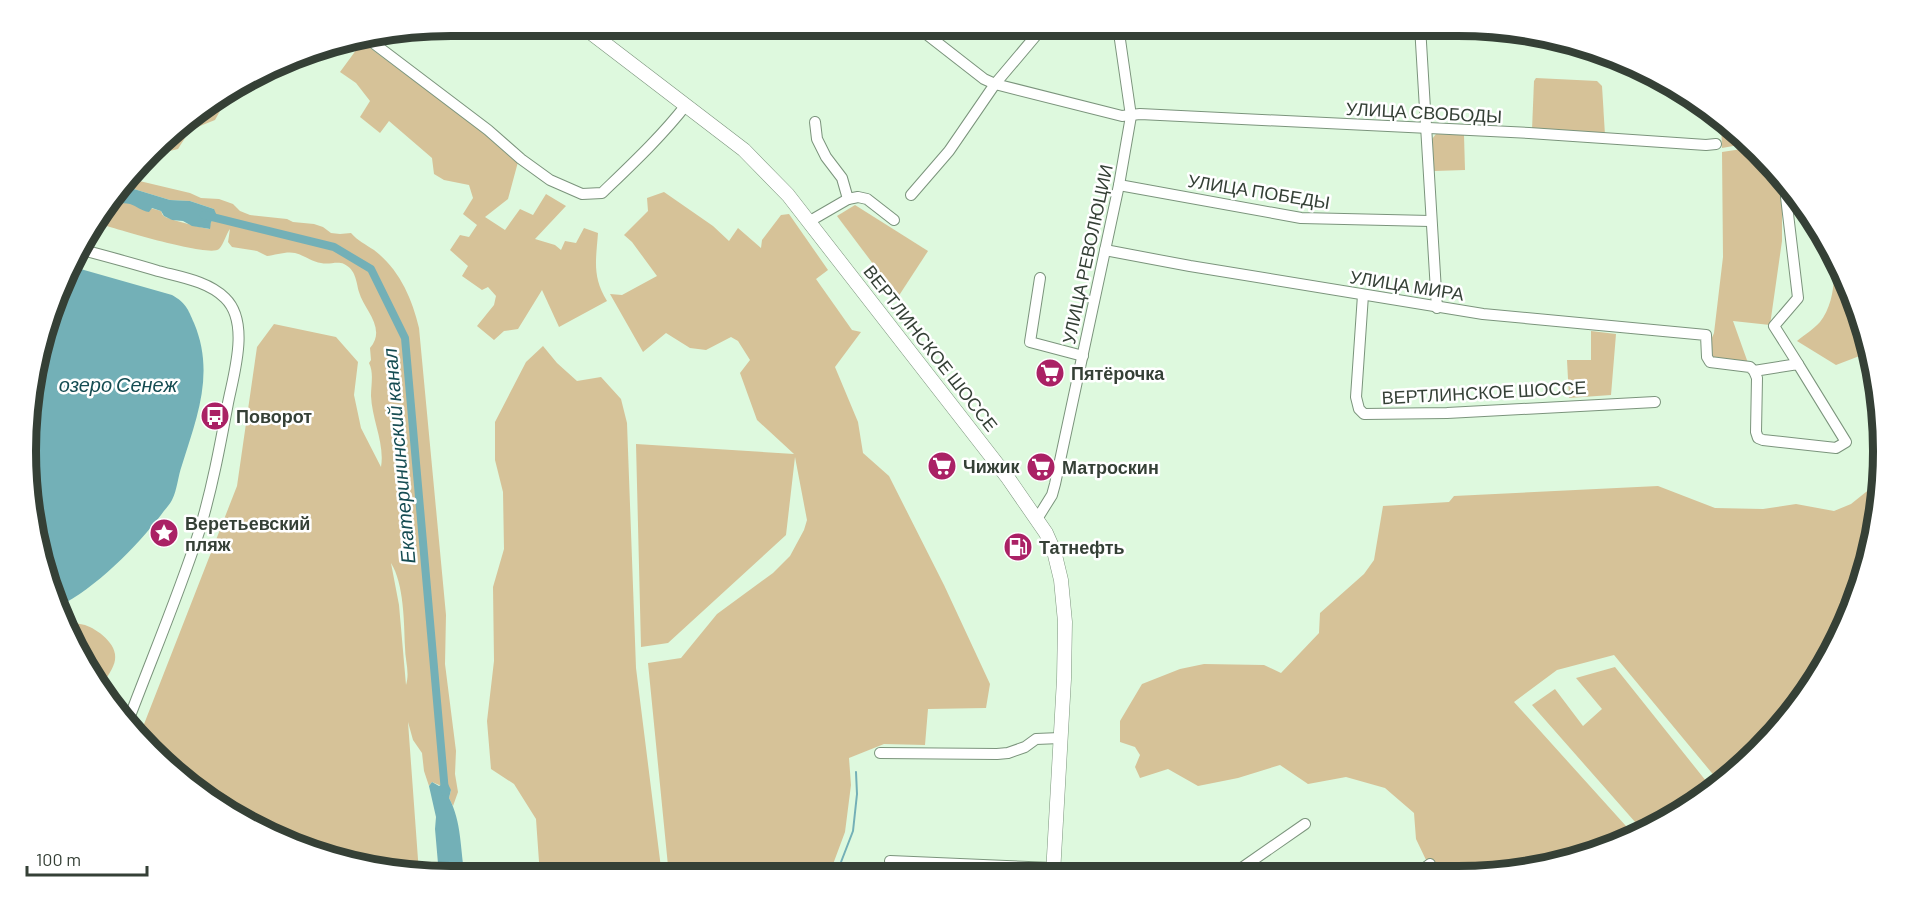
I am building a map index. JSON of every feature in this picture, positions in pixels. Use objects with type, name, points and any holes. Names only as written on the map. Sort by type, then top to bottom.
[{"type":"main road","name":"ВЕРТЛИНСКОЕ ШОССЕ","points":[[595,36],[744,150],[763,168],[810,221],[1037,519],[1054,551],[1063,592],[1065,636],[1053,866]]},
{"type":"street","name":"УЛИЦА СВОБОДЫ","points":[[928,36],[984,79],[995,84],[1122,116],[1140,114],[1716,144]]},
{"type":"street","points":[[911,195],[949,151],[995,84],[1036,36]]},
{"type":"street","name":"УЛИЦА РЕВОЛЮЦИИ","points":[[1037,519],[1052,495],[1055,484],[1119,185],[1131,116],[1119,36]]},
{"type":"street","points":[[1421,36],[1437,308]]},
{"type":"street","points":[[374,43],[550,180],[582,194],[602,193],[686,105]]},
{"type":"street","points":[[815,122],[817,139],[826,157],[842,178],[848,199]]},
{"type":"street","name":"УЛИЦА ПОБЕДЫ","points":[[1119,185],[1301,218],[1430,220]]},
{"type":"street","points":[[810,221],[848,199],[858,196],[867,199],[894,220]]},
{"type":"street","points":[[1786,197],[1798,298],[1774,326],[1798,364],[1846,442],[1836,448],[1758,438],[1756,432],[1757,378],[1754,370],[1798,364]]},
{"type":"street","name":"УЛИЦА МИРА","points":[[1105,250],[1437,308],[1706,335],[1707,357],[1710,362],[1750,367],[1754,370]]},
{"type":"street","points":[[87,251],[210,287],[225,298],[236,315],[238,324],[239,338],[233,376],[210,490],[183,578],[130,714]]},
{"type":"street","points":[[1040,278],[1030,342],[1083,356]]},
{"type":"street","name":"ВЕРТЛИНСКОЕ ШОССЕ","points":[[1363,295],[1356,397],[1359,409],[1365,414],[1447,413],[1655,402]]},
{"type":"street","points":[[880,753],[930,752],[987,755],[1008,753],[1025,747],[1036,738],[1060,738]]},
{"type":"street","points":[[1245,866],[1305,824]]},
{"type":"street","points":[[890,861],[972,866]]},
{"type":"shaded area","points":[[366,45],[451,106],[518,162],[508,199],[485,217],[505,230],[520,209],[533,215],[546,194],[566,206],[535,239],[555,245],[561,250],[565,241],[576,243],[584,228],[598,233],[597,276],[607,301],[559,327],[542,290],[518,329],[504,331],[494,340],[477,326],[494,305],[496,296],[488,287],[482,290],[462,276],[468,266],[450,250],[460,235],[469,237],[477,225],[463,214],[473,198],[469,185],[444,180],[434,174],[432,158],[389,121],[380,133],[360,117],[370,101],[356,83],[340,72],[359,47]]},
{"type":"shaded area","points":[[1536,78],[1597,81],[1602,86],[1605,135],[1532,130]]},
{"type":"shaded area","points":[[224,103],[215,120],[190,130],[178,149],[164,152],[198,122]]},
{"type":"shaded area","points":[[1721,130],[1738,145],[1722,148]]},
{"type":"shaded area","points":[[1436,134],[1464,135],[1465,170],[1434,171],[1432,139]]},
{"type":"shaded area","points":[[1742,149],[1770,177],[1781,191],[1782,196],[1782,241],[1770,325],[1733,321],[1748,363],[1714,360],[1711,357],[1711,340],[1714,333],[1723,257],[1722,152]]},
{"type":"shaded area","points":[[136,180],[190,193],[201,198],[219,199],[233,204],[240,211],[250,215],[314,224],[331,233],[351,233],[391,266],[413,306],[419,328],[446,615],[445,664],[456,751],[455,774],[458,792],[453,806],[449,798],[451,790],[432,782],[429,786],[422,753],[413,740],[408,722],[418,864],[344,852],[267,823],[220,796],[198,780],[177,763],[142,728],[237,486],[257,347],[274,324],[336,337],[358,362],[354,395],[361,428],[381,467],[382,458],[372,405],[372,375],[369,363],[370,348],[375,341],[375,326],[351,269],[341,263],[318,262],[295,253],[267,256],[257,251],[232,247],[228,242],[230,229],[219,249],[211,251],[179,246],[103,225],[118,204],[128,203],[161,211],[163,216],[171,219],[209,229],[214,219],[214,209],[190,201],[170,200],[130,188]],"holes":[[[391,563],[399,581],[403,604],[406,685],[399,605]]]},
{"type":"shaded area","points":[[664,192],[713,226],[729,241],[738,228],[761,248],[762,240],[781,215],[789,214],[828,270],[816,279],[852,330],[861,332],[835,367],[858,422],[863,453],[889,476],[944,585],[990,684],[986,708],[928,709],[925,745],[884,744],[849,758],[851,785],[845,832],[832,866],[668,866],[648,663],[681,658],[717,614],[773,573],[790,556],[807,520],[795,457],[786,535],[668,643],[641,647],[636,444],[794,454],[757,420],[740,373],[750,360],[738,341],[731,337],[706,350],[690,348],[666,333],[643,352],[610,294],[622,295],[657,276],[632,242],[624,235],[648,211],[647,198]]},
{"type":"shaded area","points":[[855,205],[928,251],[898,297],[837,216]]},
{"type":"shaded area","points":[[1834,277],[1851,318],[1862,355],[1836,365],[1797,341],[1812,330],[1825,314],[1832,296]]},
{"type":"shaded area","points":[[1591,331],[1616,334],[1611,395],[1569,398],[1567,360],[1591,360]]},
{"type":"shaded area","points":[[543,346],[557,363],[577,381],[601,377],[621,399],[627,423],[636,668],[661,866],[539,866],[536,819],[514,784],[491,769],[487,721],[494,661],[493,587],[504,549],[503,492],[495,460],[495,422],[526,362]]},
{"type":"shaded area","points":[[1658,486],[1715,508],[1763,509],[1796,504],[1834,511],[1851,504],[1871,488],[1859,558],[1830,635],[1803,682],[1770,725],[1715,777],[1614,655],[1557,670],[1514,702],[1629,829],[1591,844],[1539,858],[1512,862],[1433,866],[1427,862],[1416,839],[1414,813],[1385,788],[1346,777],[1308,784],[1280,765],[1238,778],[1198,786],[1168,769],[1140,778],[1135,767],[1140,755],[1135,747],[1120,742],[1120,721],[1142,684],[1180,669],[1204,664],[1264,665],[1281,673],[1319,633],[1320,613],[1364,574],[1374,560],[1383,506],[1449,502],[1454,496]]},
{"type":"shaded area","points":[[74,623],[85,625],[106,638],[115,654],[112,670],[105,681]]},
{"type":"shaded area","points":[[1615,667],[1707,783],[1666,810],[1638,825],[1532,705],[1555,689],[1583,726],[1602,709],[1576,678]]},
{"type":"water","points":[[130,188],[170,200],[190,201],[214,209],[217,216],[211,222],[210,229],[172,220],[164,216],[161,211],[152,208],[149,212],[124,203],[118,204]]},
{"type":"water","name":"озеро Сенеж","points":[[78,268],[172,295],[180,301],[190,314],[200,341],[203,377],[198,412],[171,502],[140,540],[114,566],[65,603],[50,558],[40,505],[36,451],[40,397],[50,344]]},
{"type":"water","points":[[432,782],[439,786],[447,782],[451,790],[449,798],[458,826],[464,866],[438,866],[436,817],[429,786]]},
{"type":"waterway","name":"Екатерининский канал","points":[[204,215],[334,247],[371,269],[405,338],[445,792]]},
{"type":"waterway","points":[[839,866],[853,831],[857,794],[856,772]]},
{"type":"place","name":"Пятёрочка","points":[[1050,373]]},
{"type":"place","name":"Поворот","points":[[215,416]]},
{"type":"place","name":"Чижик","points":[[942,466]]},
{"type":"place","name":"Матроскин","points":[[1041,467]]},
{"type":"place","name":"Веретьевский пляж","points":[[164,533]]},
{"type":"place","name":"Татнефть","points":[[1018,547]]}]
